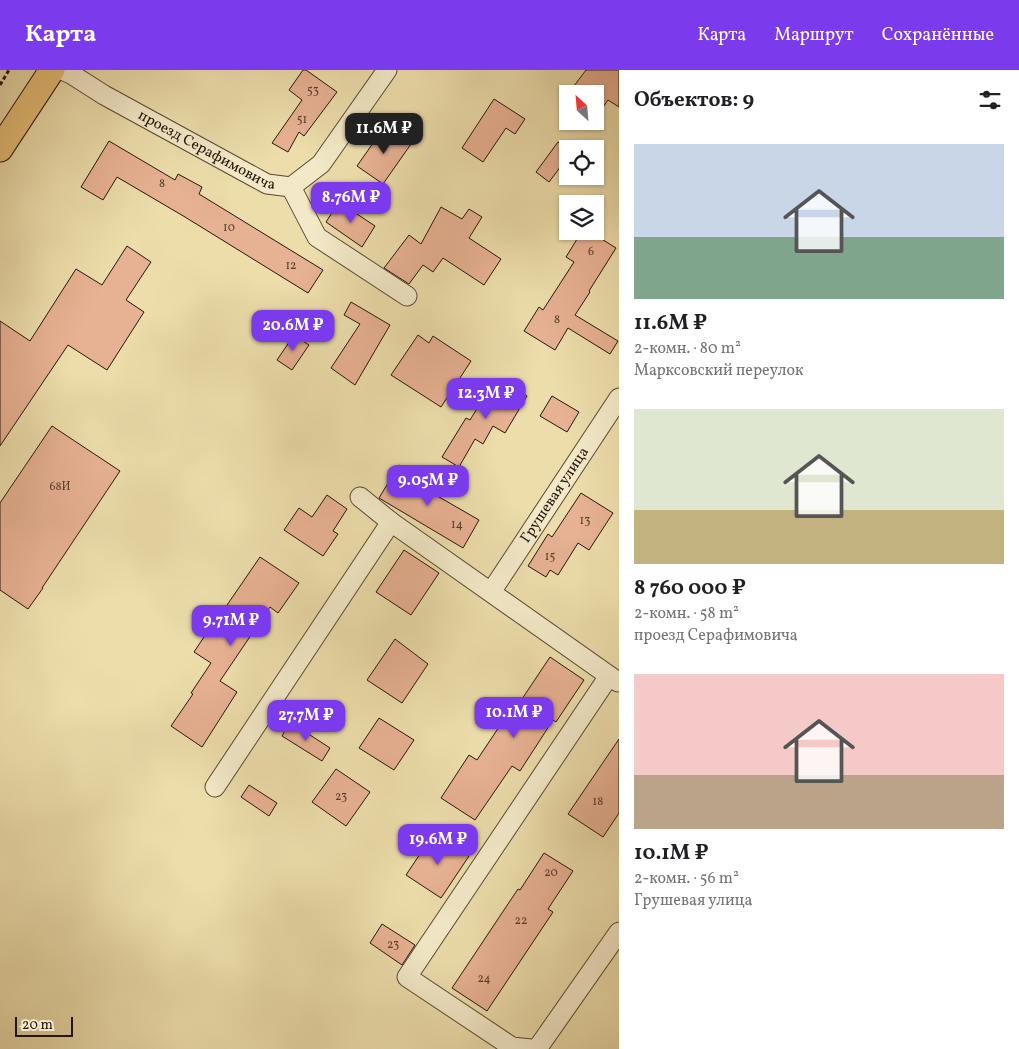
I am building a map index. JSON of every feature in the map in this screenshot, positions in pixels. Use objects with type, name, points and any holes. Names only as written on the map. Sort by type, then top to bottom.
[{"type":"main road","points":[[0,149],[52,70]]},
{"type":"street","name":"проезд Серафимовича","points":[[62,70],[267,184],[291,187],[317,237],[406,296]]},
{"type":"street","points":[[291,187],[321,164],[387,70]]},
{"type":"street","name":"Грушевая улица","points":[[491,592],[619,398]]},
{"type":"street","points":[[360,497],[390,522],[614,679],[408,977],[512,1047],[531,1049]]},
{"type":"street","points":[[215,787],[390,522]]},
{"type":"street","points":[[537,1049],[619,932]]},
{"type":"path","points":[[0,85],[9,70]]},
{"type":"building","points":[[303,70],[306,70],[337,92],[304,136],[299,132],[288,152],[272,143],[302,100],[289,90]]},
{"type":"building","points":[[586,70],[619,70],[619,107],[608,100],[604,106],[604,85],[575,85]]},
{"type":"building","points":[[494,99],[525,119],[515,134],[506,128],[483,162],[462,148]]},
{"type":"building","points":[[385,126],[411,144],[383,184],[357,166]]},
{"type":"building","points":[[109,141],[175,180],[178,174],[202,187],[199,194],[323,270],[308,293],[117,177],[103,200],[81,187]]},
{"type":"building","points":[[559,143],[559,169],[549,182],[536,172]]},
{"type":"building","points":[[339,202],[375,226],[362,247],[326,222]]},
{"type":"building","points":[[441,207],[462,219],[469,209],[482,217],[469,238],[501,259],[484,285],[443,258],[433,272],[423,265],[409,284],[384,268],[409,235],[421,244]]},
{"type":"building","points":[[576,240],[603,240],[616,248],[575,315],[618,341],[610,354],[568,328],[555,350],[524,331],[539,307],[543,310],[574,262],[566,257]]},
{"type":"building","points":[[127,246],[151,262],[126,300],[144,312],[107,370],[68,345],[0,446],[0,321],[30,341],[76,269],[102,285]]},
{"type":"building","points":[[351,302],[390,325],[355,385],[331,368],[360,324],[344,315]]},
{"type":"building","points":[[294,335],[309,345],[292,370],[277,360]]},
{"type":"building","points":[[418,335],[429,343],[433,336],[471,361],[441,407],[391,375]]},
{"type":"building","points":[[501,380],[527,396],[505,433],[493,426],[483,444],[475,439],[459,467],[442,457],[466,418],[470,420],[491,386],[496,389]]},
{"type":"building","points":[[552,396],[579,412],[567,432],[540,416]]},
{"type":"building","points":[[52,426],[120,471],[28,609],[0,590],[0,503]]},
{"type":"building","points":[[399,465],[431,484],[427,490],[479,520],[463,548],[379,498]]},
{"type":"building","points":[[581,493],[613,513],[589,550],[578,543],[558,575],[550,570],[546,577],[528,566],[548,534],[552,537]]},
{"type":"building","points":[[327,495],[347,509],[333,531],[338,534],[323,556],[284,530],[299,508],[312,517]]},
{"type":"building","points":[[404,550],[439,573],[411,615],[376,592]]},
{"type":"building","points":[[260,557],[299,583],[278,613],[270,607],[220,681],[237,692],[202,747],[171,726],[211,663],[194,652]]},
{"type":"building","points":[[395,639],[428,664],[402,703],[367,680]]},
{"type":"building","points":[[550,657],[584,680],[556,722],[553,720],[520,771],[512,766],[475,820],[441,798],[469,755],[477,760],[511,709],[514,711]]},
{"type":"building","points":[[379,718],[414,740],[394,770],[359,748]]},
{"type":"building","points":[[290,722],[330,748],[322,761],[282,736]]},
{"type":"building","points":[[619,739],[619,813],[603,837],[568,814]]},
{"type":"building","points":[[336,769],[370,792],[346,826],[312,802]]},
{"type":"building","points":[[249,785],[277,803],[269,816],[241,797]]},
{"type":"building","points":[[434,833],[469,856],[441,898],[406,875]]},
{"type":"building","points":[[544,853],[573,871],[548,909],[553,912],[487,1011],[452,988]]},
{"type":"building","points":[[382,924],[415,945],[402,965],[370,943]]}]
